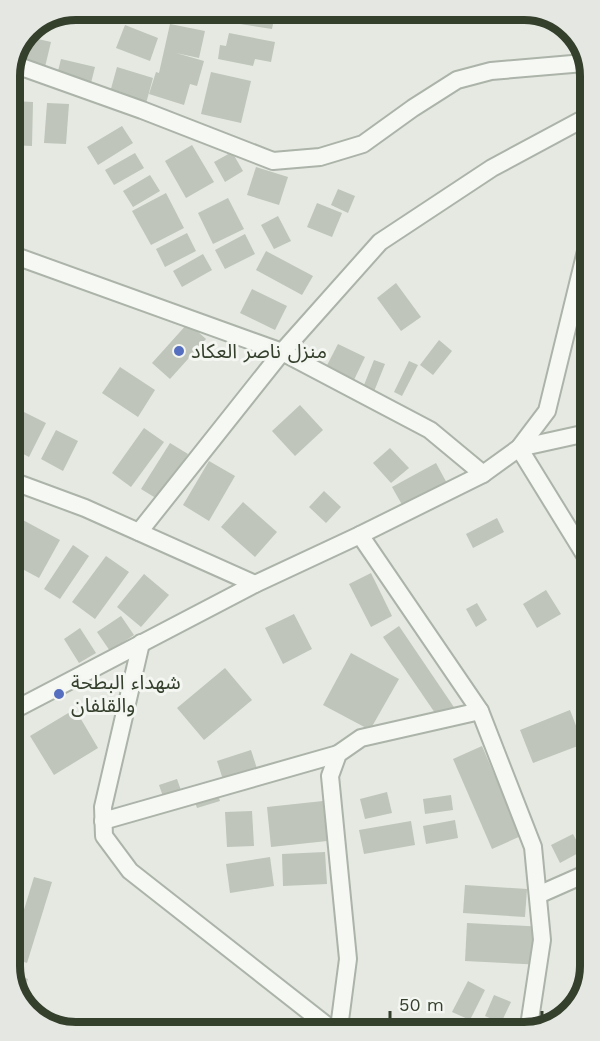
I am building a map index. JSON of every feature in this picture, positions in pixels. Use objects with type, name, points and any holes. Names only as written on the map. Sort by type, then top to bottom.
[{"type":"street","points":[[20,67],[273,160],[320,157],[363,144],[457,80],[491,71],[579,63]]},
{"type":"street","points":[[139,532],[282,352],[380,242],[492,168],[580,121]]},
{"type":"street","points":[[20,258],[282,352],[430,430],[483,474]]},
{"type":"street","points":[[20,707],[255,584],[483,474],[519,448],[547,411],[580,276]]},
{"type":"street","points":[[519,448],[580,435]]},
{"type":"street","points":[[519,448],[580,547]]},
{"type":"street","points":[[20,484],[85,508],[255,584]]},
{"type":"street","points":[[360,535],[480,711],[533,847],[542,940],[530,1021]]},
{"type":"street","points":[[141,644],[103,807],[104,836],[130,872],[322,1022]]},
{"type":"street","points":[[103,820],[338,754],[361,738],[480,711]]},
{"type":"street","points":[[338,754],[330,776],[348,959],[340,1022]]},
{"type":"street","points":[[538,895],[580,876]]},
{"type":"building","points":[[234,20],[274,20],[272,29],[234,23]]},
{"type":"building","points":[[170,24],[205,31],[199,58],[176,53],[204,61],[197,86],[190,84],[184,105],[149,94],[156,72],[159,73]]},
{"type":"building","points":[[125,25],[158,38],[150,61],[116,48]]},
{"type":"building","points":[[229,33],[275,42],[271,62],[255,59],[253,66],[218,59],[220,45],[226,46]]},
{"type":"building","points":[[34,38],[51,42],[44,71],[21,66],[25,51]]},
{"type":"building","points":[[61,59],[95,67],[89,91],[55,83]]},
{"type":"building","points":[[117,67],[153,78],[145,107],[109,96]]},
{"type":"building","points":[[211,72],[251,81],[241,123],[201,114]]},
{"type":"building","points":[[20,101],[33,102],[32,146],[20,145]]},
{"type":"building","points":[[47,103],[69,104],[66,144],[44,143]]},
{"type":"building","points":[[122,126],[133,143],[98,165],[87,147]]},
{"type":"building","points":[[192,145],[214,182],[186,198],[165,161]]},
{"type":"building","points":[[232,152],[243,171],[225,182],[214,162]]},
{"type":"building","points":[[135,153],[144,168],[114,185],[105,170]]},
{"type":"building","points":[[256,167],[288,177],[279,205],[247,195]]},
{"type":"building","points":[[150,175],[160,191],[133,207],[123,191]]},
{"type":"building","points":[[338,189],[355,196],[348,213],[331,205]]},
{"type":"building","points":[[166,193],[184,228],[151,245],[132,211]]},
{"type":"building","points":[[228,198],[244,229],[213,244],[198,213]]},
{"type":"building","points":[[317,203],[342,213],[332,237],[307,227]]},
{"type":"building","points":[[278,216],[291,241],[274,249],[261,225]]},
{"type":"building","points":[[187,233],[196,251],[165,267],[156,249]]},
{"type":"building","points":[[245,234],[255,254],[225,269],[215,250]]},
{"type":"building","points":[[266,251],[313,276],[302,295],[256,270]]},
{"type":"building","points":[[203,254],[212,270],[182,287],[173,271]]},
{"type":"building","points":[[396,283],[421,317],[401,331],[377,298]]},
{"type":"building","points":[[252,289],[287,306],[275,330],[240,313]]},
{"type":"building","name":"منزل ناصر العكاد","points":[[188,323],[206,339],[170,379],[152,363]]},
{"type":"building","points":[[439,340],[452,351],[433,375],[420,365]]},
{"type":"building","points":[[338,344],[365,357],[352,384],[324,371]]},
{"type":"building","points":[[374,360],[385,364],[373,394],[362,390]]},
{"type":"building","points":[[409,361],[418,365],[402,396],[394,392]]},
{"type":"building","points":[[120,367],[155,390],[138,417],[102,393]]},
{"type":"building","points":[[300,405],[323,430],[295,456],[272,431]]},
{"type":"building","points":[[20,410],[46,423],[29,457],[20,452]]},
{"type":"building","points":[[144,428],[164,442],[131,487],[112,473]]},
{"type":"building","points":[[56,430],[78,441],[63,471],[41,459]]},
{"type":"building","points":[[170,443],[188,454],[159,500],[141,489]]},
{"type":"building","points":[[390,448],[409,468],[391,483],[373,463]]},
{"type":"building","points":[[209,461],[235,476],[209,521],[183,505]]},
{"type":"building","points":[[436,463],[449,487],[405,510],[392,487]]},
{"type":"building","points":[[324,491],[341,507],[326,523],[309,507]]},
{"type":"building","points":[[243,502],[277,532],[255,557],[221,527]]},
{"type":"building","points":[[497,518],[504,532],[473,548],[466,534]]},
{"type":"building","points":[[21,519],[60,540],[39,578],[20,568]]},
{"type":"building","points":[[73,545],[89,556],[60,599],[44,589]]},
{"type":"building","points":[[106,556],[129,572],[95,619],[72,602]]},
{"type":"building","points":[[371,573],[392,616],[371,627],[349,584]]},
{"type":"building","points":[[144,574],[169,595],[141,627],[117,607]]},
{"type":"building","points":[[546,590],[561,614],[537,628],[523,604]]},
{"type":"building","points":[[477,603],[487,620],[476,627],[466,609]]},
{"type":"building","points":[[294,614],[312,649],[283,664],[265,628]]},
{"type":"building","points":[[121,616],[134,635],[110,651],[97,632]]},
{"type":"building","points":[[399,626],[462,719],[446,729],[383,637]]},
{"type":"building","points":[[80,628],[96,653],[79,663],[64,639]]},
{"type":"building","points":[[351,653],[399,679],[370,730],[323,705]]},
{"type":"building","points":[[225,668],[252,700],[204,740],[177,708]]},
{"type":"building","points":[[75,709],[98,748],[54,775],[30,736]]},
{"type":"building","points":[[570,710],[580,736],[580,745],[533,763],[520,730]]},
{"type":"building","points":[[482,746],[521,836],[492,849],[453,759]]},
{"type":"building","points":[[251,750],[260,778],[226,789],[217,761]]},
{"type":"building","points":[[177,779],[184,799],[166,805],[159,785]]},
{"type":"building","points":[[213,780],[220,801],[197,808],[190,787]]},
{"type":"building","points":[[387,792],[392,813],[365,819],[360,799]]},
{"type":"building","points":[[451,795],[453,810],[425,814],[423,799]]},
{"type":"building","points":[[323,801],[327,841],[271,847],[267,807]]},
{"type":"building","points":[[252,811],[254,846],[227,847],[225,812]]},
{"type":"building","points":[[455,820],[458,838],[426,844],[423,826]]},
{"type":"building","points":[[411,821],[415,845],[364,854],[359,830]]},
{"type":"building","points":[[573,834],[580,852],[560,863],[551,845]]},
{"type":"building","points":[[325,852],[327,884],[283,886],[282,854]]},
{"type":"building","points":[[270,857],[274,886],[230,893],[226,864]]},
{"type":"building","points":[[34,877],[52,882],[27,963],[20,961],[20,923]]},
{"type":"building","points":[[465,885],[527,889],[525,917],[463,913]]},
{"type":"building","points":[[467,923],[546,927],[544,965],[465,961]]},
{"type":"building","points":[[21,977],[28,979],[25,989]]},
{"type":"building","points":[[468,981],[485,990],[470,1020],[452,1012]]},
{"type":"building","points":[[494,995],[511,1002],[501,1022],[485,1016]]},
{"type":"place","name":"منزل ناصر العكاد","points":[[179,351]]},
{"type":"place","name":"شهداء البطحة والقلفان","points":[[59,694]]}]
